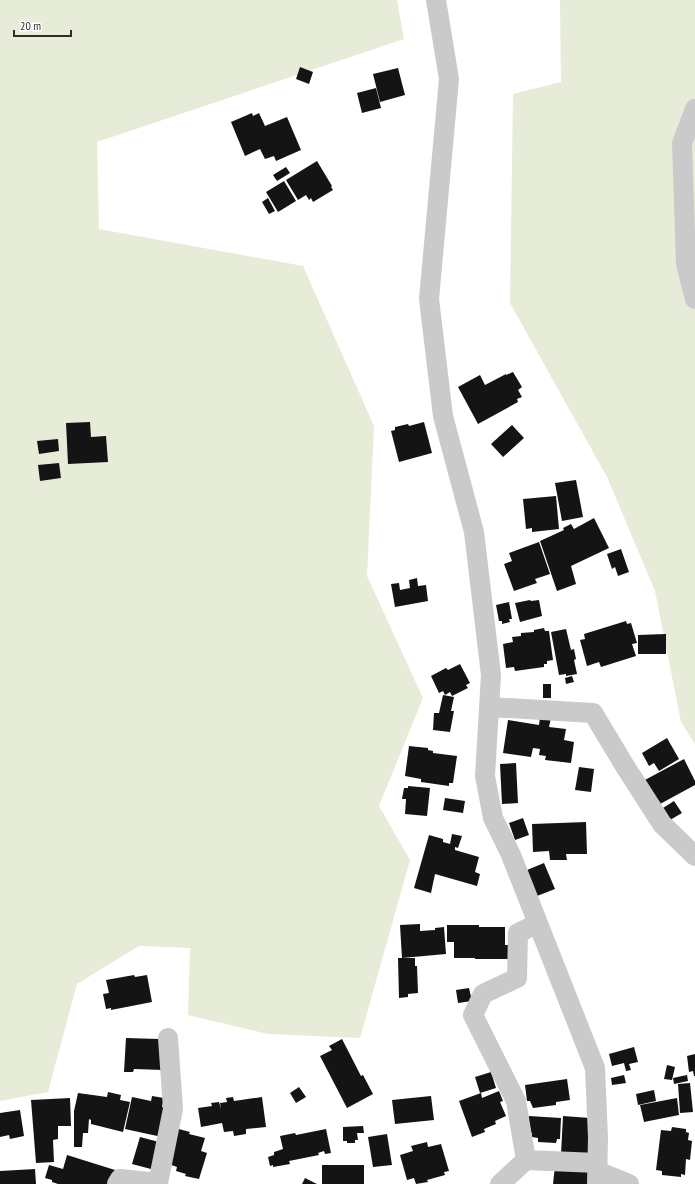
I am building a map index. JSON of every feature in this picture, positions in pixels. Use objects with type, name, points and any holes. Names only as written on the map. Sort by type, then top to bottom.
[{"type":"street","points":[[436,0],[450,80],[429,299],[443,416],[474,532],[491,675],[485,776],[493,818],[511,855],[595,1068],[598,1138],[597,1173]]},
{"type":"street","points":[[695,109],[682,143],[686,264],[695,299]]},
{"type":"street","points":[[489,707],[593,713],[623,764],[662,824],[695,856]]},
{"type":"street","points":[[526,1160],[516,1101],[473,1015],[484,994],[517,978],[518,933],[537,924]]},
{"type":"street","points":[[117,1184],[120,1179],[158,1183],[173,1109],[168,1038]]},
{"type":"street","points":[[526,1160],[597,1173],[629,1184]]},
{"type":"street","points":[[500,1184],[526,1160]]},
{"type":"green space","points":[[0,0],[397,0],[404,39],[97,142],[99,229],[303,266],[374,426],[367,576],[423,698],[379,806],[410,860],[360,1038],[268,1034],[188,1015],[190,948],[139,946],[77,984],[48,1092],[0,1101]]},
{"type":"green space","points":[[560,0],[695,0],[695,744],[681,722],[655,591],[607,477],[510,303],[513,94],[561,82]]},
{"type":"building","points":[[300,67],[313,72],[309,84],[296,79]]},
{"type":"building","points":[[398,68],[405,95],[380,102],[373,74]]},
{"type":"building","points":[[376,88],[381,108],[362,113],[357,93]]},
{"type":"building","points":[[252,113],[253,116],[259,113],[265,126],[287,117],[301,150],[276,161],[274,156],[265,159],[260,149],[245,156],[231,122]]},
{"type":"building","points":[[317,161],[333,190],[313,202],[311,198],[309,200],[306,195],[298,200],[286,180]]},
{"type":"building","points":[[286,167],[290,173],[277,181],[273,175]]},
{"type":"building","points":[[284,181],[296,201],[278,212],[266,192]]},
{"type":"building","points":[[268,198],[275,211],[269,214],[262,202]]},
{"type":"building","points":[[513,372],[522,387],[518,390],[522,397],[517,399],[518,402],[478,424],[458,387],[480,375],[485,385]]},
{"type":"building","points":[[90,422],[91,437],[106,436],[108,462],[68,464],[66,423]]},
{"type":"building","points":[[424,422],[432,453],[399,462],[391,431],[395,430],[395,427],[408,424],[409,426]]},
{"type":"building","points":[[512,425],[524,438],[503,457],[491,444]]},
{"type":"building","points":[[58,439],[59,451],[39,454],[37,441]]},
{"type":"building","points":[[59,463],[61,478],[40,481],[38,465]]},
{"type":"building","points":[[576,480],[583,517],[562,521],[555,483]]},
{"type":"building","points":[[556,496],[559,529],[532,532],[532,528],[526,529],[523,499]]},
{"type":"building","points":[[594,518],[609,548],[571,566],[576,584],[557,591],[540,541],[564,530],[563,528],[571,524],[574,529]]},
{"type":"building","points":[[539,542],[550,574],[535,579],[537,583],[514,591],[504,564],[512,561],[509,553]]},
{"type":"building","points":[[621,549],[629,572],[618,576],[615,567],[612,569],[607,554]]},
{"type":"building","points":[[417,578],[418,586],[426,585],[428,601],[395,607],[391,584],[399,583],[400,590],[410,588],[409,580]]},
{"type":"building","points":[[539,600],[542,616],[520,622],[515,603]]},
{"type":"building","points":[[509,602],[512,619],[509,619],[510,622],[502,624],[502,621],[499,621],[496,605]]},
{"type":"building","points":[[626,621],[627,624],[631,623],[637,643],[632,644],[636,656],[601,667],[599,662],[587,666],[580,640],[585,639],[584,634]]},
{"type":"building","points":[[544,628],[545,631],[549,631],[553,660],[547,661],[547,664],[544,664],[544,667],[515,671],[514,667],[506,668],[503,644],[513,642],[512,637],[521,636],[521,633],[534,632],[534,630]]},
{"type":"building","points":[[566,629],[571,650],[574,649],[576,659],[574,660],[577,674],[566,676],[566,674],[559,675],[551,632]]},
{"type":"building","points":[[666,634],[666,654],[638,654],[638,635]]},
{"type":"building","points":[[460,664],[470,683],[466,685],[468,688],[452,696],[450,692],[445,695],[443,691],[439,693],[431,676],[446,668],[448,670]]},
{"type":"building","points":[[572,676],[574,682],[566,684],[565,678]]},
{"type":"building","points":[[543,684],[551,684],[551,698],[543,698]]},
{"type":"building","points":[[443,695],[454,697],[451,711],[454,711],[450,732],[433,730],[434,713],[439,713]]},
{"type":"building","points":[[540,717],[551,718],[549,727],[566,729],[564,740],[574,742],[571,763],[545,760],[546,756],[539,755],[540,749],[533,748],[531,757],[503,753],[508,720],[539,725]]},
{"type":"building","points":[[667,738],[679,759],[659,771],[654,763],[649,766],[642,753]]},
{"type":"building","points":[[409,746],[428,748],[428,750],[433,751],[433,753],[457,756],[453,783],[449,783],[449,786],[421,782],[421,779],[405,776]]},
{"type":"building","points":[[684,759],[695,781],[695,785],[660,804],[643,781]]},
{"type":"building","points":[[516,763],[518,803],[502,804],[500,764]]},
{"type":"building","points":[[579,767],[594,769],[591,792],[575,790]]},
{"type":"building","points":[[408,786],[430,788],[427,816],[405,814],[406,799],[402,799],[404,788],[408,788]]},
{"type":"building","points":[[445,798],[465,801],[463,813],[443,810]]},
{"type":"building","points":[[674,801],[682,813],[670,820],[663,808]]},
{"type":"building","points":[[523,818],[529,835],[515,840],[509,823]]},
{"type":"building","points":[[586,822],[587,854],[566,854],[567,860],[550,860],[549,851],[533,852],[532,824]]},
{"type":"building","points":[[452,834],[462,836],[458,848],[455,847],[455,850],[479,857],[475,872],[480,874],[477,886],[435,874],[431,893],[414,888],[429,835],[443,839],[443,842],[450,844]]},
{"type":"building","points":[[544,863],[555,889],[537,896],[527,870]]},
{"type":"building","points":[[420,924],[420,931],[435,930],[435,928],[444,927],[446,954],[402,958],[400,925]]},
{"type":"building","points":[[447,925],[505,927],[505,945],[508,945],[508,959],[454,958],[454,942],[447,942]]},
{"type":"building","points":[[398,958],[415,958],[415,966],[417,966],[418,993],[408,994],[408,997],[399,998]]},
{"type":"building","points":[[134,975],[135,977],[147,975],[152,1002],[111,1010],[111,1008],[106,1009],[103,994],[109,993],[106,980]]},
{"type":"building","points":[[469,988],[472,1001],[458,1003],[456,990]]},
{"type":"building","points":[[126,1038],[159,1039],[163,1070],[134,1069],[133,1072],[124,1072]]},
{"type":"building","points":[[342,1039],[361,1076],[363,1075],[373,1094],[347,1108],[320,1056],[332,1050],[329,1046]]},
{"type":"building","points":[[634,1047],[638,1062],[629,1064],[631,1070],[626,1071],[624,1063],[612,1066],[609,1054]]},
{"type":"building","points":[[695,1054],[694,1076],[693,1071],[689,1072],[687,1056]]},
{"type":"building","points":[[667,1065],[675,1067],[672,1080],[664,1079]]},
{"type":"building","points":[[491,1072],[496,1088],[480,1093],[475,1077]]},
{"type":"building","points":[[624,1075],[626,1083],[612,1085],[611,1078]]},
{"type":"building","points":[[687,1075],[688,1081],[674,1084],[673,1078]]},
{"type":"building","points":[[567,1079],[570,1100],[556,1102],[556,1105],[533,1108],[530,1101],[527,1101],[525,1085]]},
{"type":"building","points":[[690,1083],[693,1112],[680,1113],[678,1084]]},
{"type":"building","points":[[299,1087],[306,1097],[296,1103],[290,1093]]},
{"type":"building","points":[[654,1090],[656,1101],[638,1105],[636,1094]]},
{"type":"building","points":[[499,1091],[503,1101],[500,1102],[506,1116],[495,1121],[496,1124],[484,1129],[485,1132],[472,1137],[459,1101],[481,1093],[482,1098]]},
{"type":"building","points":[[108,1092],[121,1095],[120,1100],[130,1102],[123,1132],[91,1124],[91,1120],[89,1119],[88,1133],[83,1133],[82,1147],[74,1147],[74,1111],[78,1093],[107,1097]]},
{"type":"building","points":[[152,1096],[164,1098],[162,1107],[168,1108],[162,1137],[125,1129],[132,1097],[151,1101]]},
{"type":"building","points":[[431,1096],[434,1120],[395,1124],[392,1100]]},
{"type":"building","points":[[233,1097],[234,1101],[262,1097],[266,1127],[246,1129],[246,1134],[234,1136],[233,1131],[224,1132],[222,1123],[201,1127],[198,1108],[212,1106],[211,1103],[219,1102],[221,1109],[220,1103],[227,1102],[226,1098]]},
{"type":"building","points":[[70,1098],[71,1126],[58,1126],[58,1139],[53,1140],[54,1162],[36,1163],[31,1100]]},
{"type":"building","points":[[677,1098],[679,1115],[644,1122],[640,1105]]},
{"type":"building","points":[[20,1110],[24,1136],[10,1139],[9,1135],[0,1137],[0,1113]]},
{"type":"building","points":[[529,1116],[561,1118],[560,1139],[557,1139],[556,1143],[538,1142],[538,1138],[532,1137],[532,1133],[528,1132]]},
{"type":"building","points":[[563,1116],[590,1118],[588,1155],[561,1154]]},
{"type":"building","points":[[363,1126],[364,1133],[357,1133],[358,1140],[355,1140],[355,1143],[347,1143],[347,1141],[343,1141],[343,1127]]},
{"type":"building","points":[[672,1127],[686,1129],[686,1132],[689,1133],[688,1140],[692,1141],[690,1160],[686,1159],[685,1175],[681,1174],[681,1177],[662,1175],[662,1171],[656,1170],[661,1130],[671,1131]]},
{"type":"building","points":[[175,1128],[190,1132],[189,1134],[205,1138],[201,1151],[207,1153],[199,1179],[185,1176],[186,1174],[176,1171],[177,1167],[166,1163]]},
{"type":"building","points":[[326,1129],[331,1153],[325,1154],[324,1151],[318,1153],[319,1155],[289,1161],[290,1164],[273,1167],[273,1165],[270,1166],[268,1157],[274,1155],[274,1152],[283,1149],[280,1136],[295,1133],[296,1135]]},
{"type":"building","points":[[387,1134],[392,1165],[373,1167],[368,1137]]},
{"type":"building","points":[[140,1137],[159,1142],[151,1169],[132,1164]]},
{"type":"building","points":[[427,1142],[428,1147],[441,1144],[449,1171],[444,1172],[445,1175],[427,1180],[428,1182],[416,1184],[414,1178],[407,1180],[400,1155],[413,1151],[411,1146]]},
{"type":"building","points":[[67,1155],[115,1170],[111,1184],[58,1184],[45,1178],[49,1165],[63,1169]]},
{"type":"building","points":[[322,1165],[364,1165],[364,1184],[322,1184]]},
{"type":"building","points":[[555,1166],[589,1169],[589,1184],[553,1184]]},
{"type":"building","points":[[35,1169],[36,1184],[0,1184],[0,1171]]},
{"type":"building","points":[[305,1178],[317,1184],[302,1184]]}]
